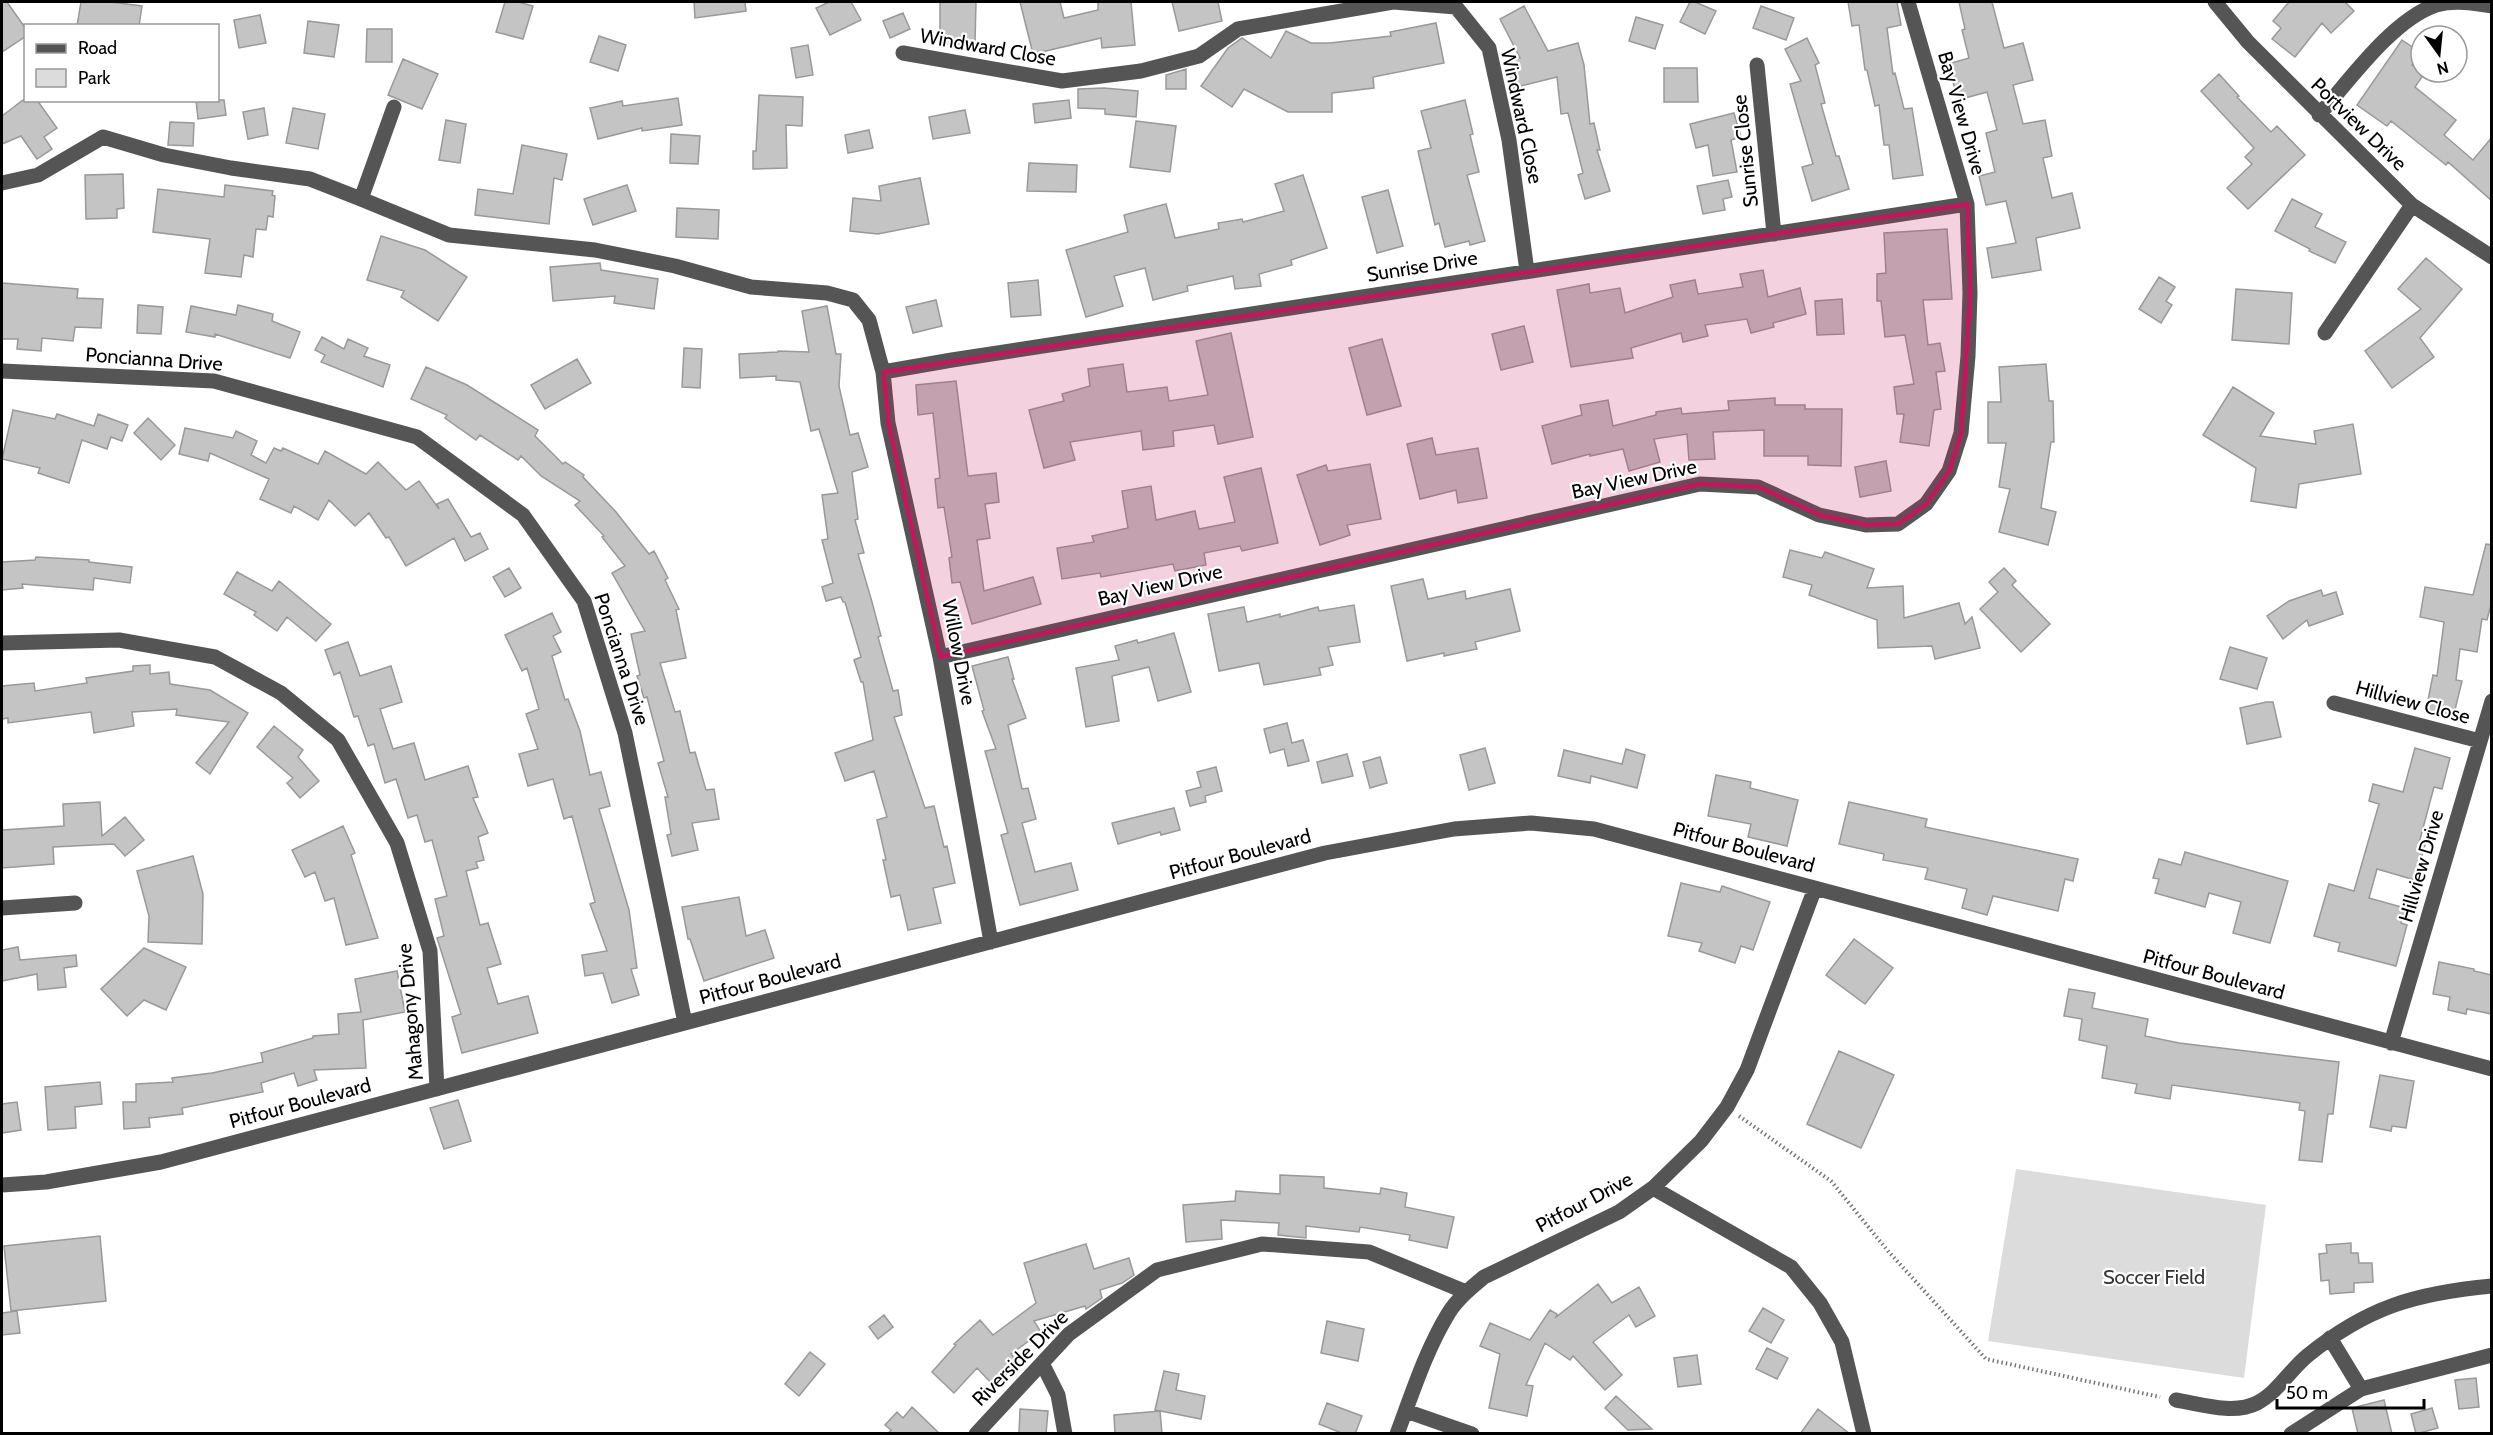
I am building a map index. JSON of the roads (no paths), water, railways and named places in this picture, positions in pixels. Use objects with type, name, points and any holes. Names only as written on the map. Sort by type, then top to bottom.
[{"type":"street","name":"Windward Close","points":[[903,53],[1062,81],[1141,71],[1199,56],[1238,29],[1393,2],[1456,6],[1489,48],[1509,140],[1527,272]]},
{"type":"street","name":"Bay View Drive","points":[[940,657],[1700,484],[1758,487],[1819,515],[1866,525],[1898,524],[1926,504],[1949,471],[1961,433],[1970,293],[1967,204],[1908,2]]},
{"type":"street","name":"Portview Drive","points":[[2215,2],[2248,42],[2412,205],[2492,256]]},
{"type":"street","points":[[2319,115],[2395,29],[2416,15],[2437,5],[2464,2],[2492,6]]},
{"type":"street","name":"Sunrise Close","points":[[1757,65],[1774,234]]},
{"type":"street","points":[[361,200],[393,107]]},
{"type":"street","name":"Willow Drive","points":[[2,183],[38,175],[102,137],[164,155],[231,168],[310,179],[449,235],[595,250],[675,266],[751,287],[827,293],[853,300],[869,320],[883,372],[888,423],[940,657],[991,942]]},
{"type":"street","name":"Sunrise Drive","points":[[883,372],[1967,204]]},
{"type":"street","points":[[2325,333],[2412,205]]},
{"type":"street","name":"Poncianna Drive","points":[[2,371],[214,381],[282,399],[417,437],[523,515],[584,601],[625,733],[685,1023]]},
{"type":"street","name":"Mahagony Drive","points":[[2,643],[119,640],[215,657],[281,693],[338,740],[397,843],[430,951],[437,1089]]},
{"type":"street","name":"Hillview Drive","points":[[2391,1043],[2492,701]]},
{"type":"street","name":"Hillview Close","points":[[2334,703],[2480,741]]},
{"type":"street","name":"Pitfour Boulevard","points":[[2,1185],[46,1182],[161,1162],[1325,853],[1454,829],[1531,823],[1594,829],[2492,1069]]},
{"type":"street","name":"Pitfour Drive","points":[[1397,1434],[1435,1340],[1449,1312],[1466,1292],[1484,1277],[1619,1212],[1653,1188],[1701,1141],[1726,1107],[1747,1070],[1815,888]]},
{"type":"street","points":[[2,908],[75,903]]},
{"type":"street","points":[[1653,1188],[1791,1267],[1820,1304],[1842,1342],[1864,1434]]},
{"type":"street","name":"Riverside Drive","points":[[976,1434],[1069,1334],[1157,1270],[1262,1244],[1369,1252],[1466,1292]]},
{"type":"street","points":[[2176,1400],[2228,1408],[2257,1403],[2330,1338],[2368,1315],[2405,1299],[2448,1290],[2492,1286]]},
{"type":"street","points":[[2330,1338],[2361,1389]]},
{"type":"street","points":[[2291,1434],[2361,1389],[2492,1355]]},
{"type":"street","points":[[1042,1363],[1058,1395],[1065,1434]]},
{"type":"street","points":[[1406,1411],[1472,1434]]},
{"type":"park label","name":"Soccer Field","points":[[2154,1277]]}]
